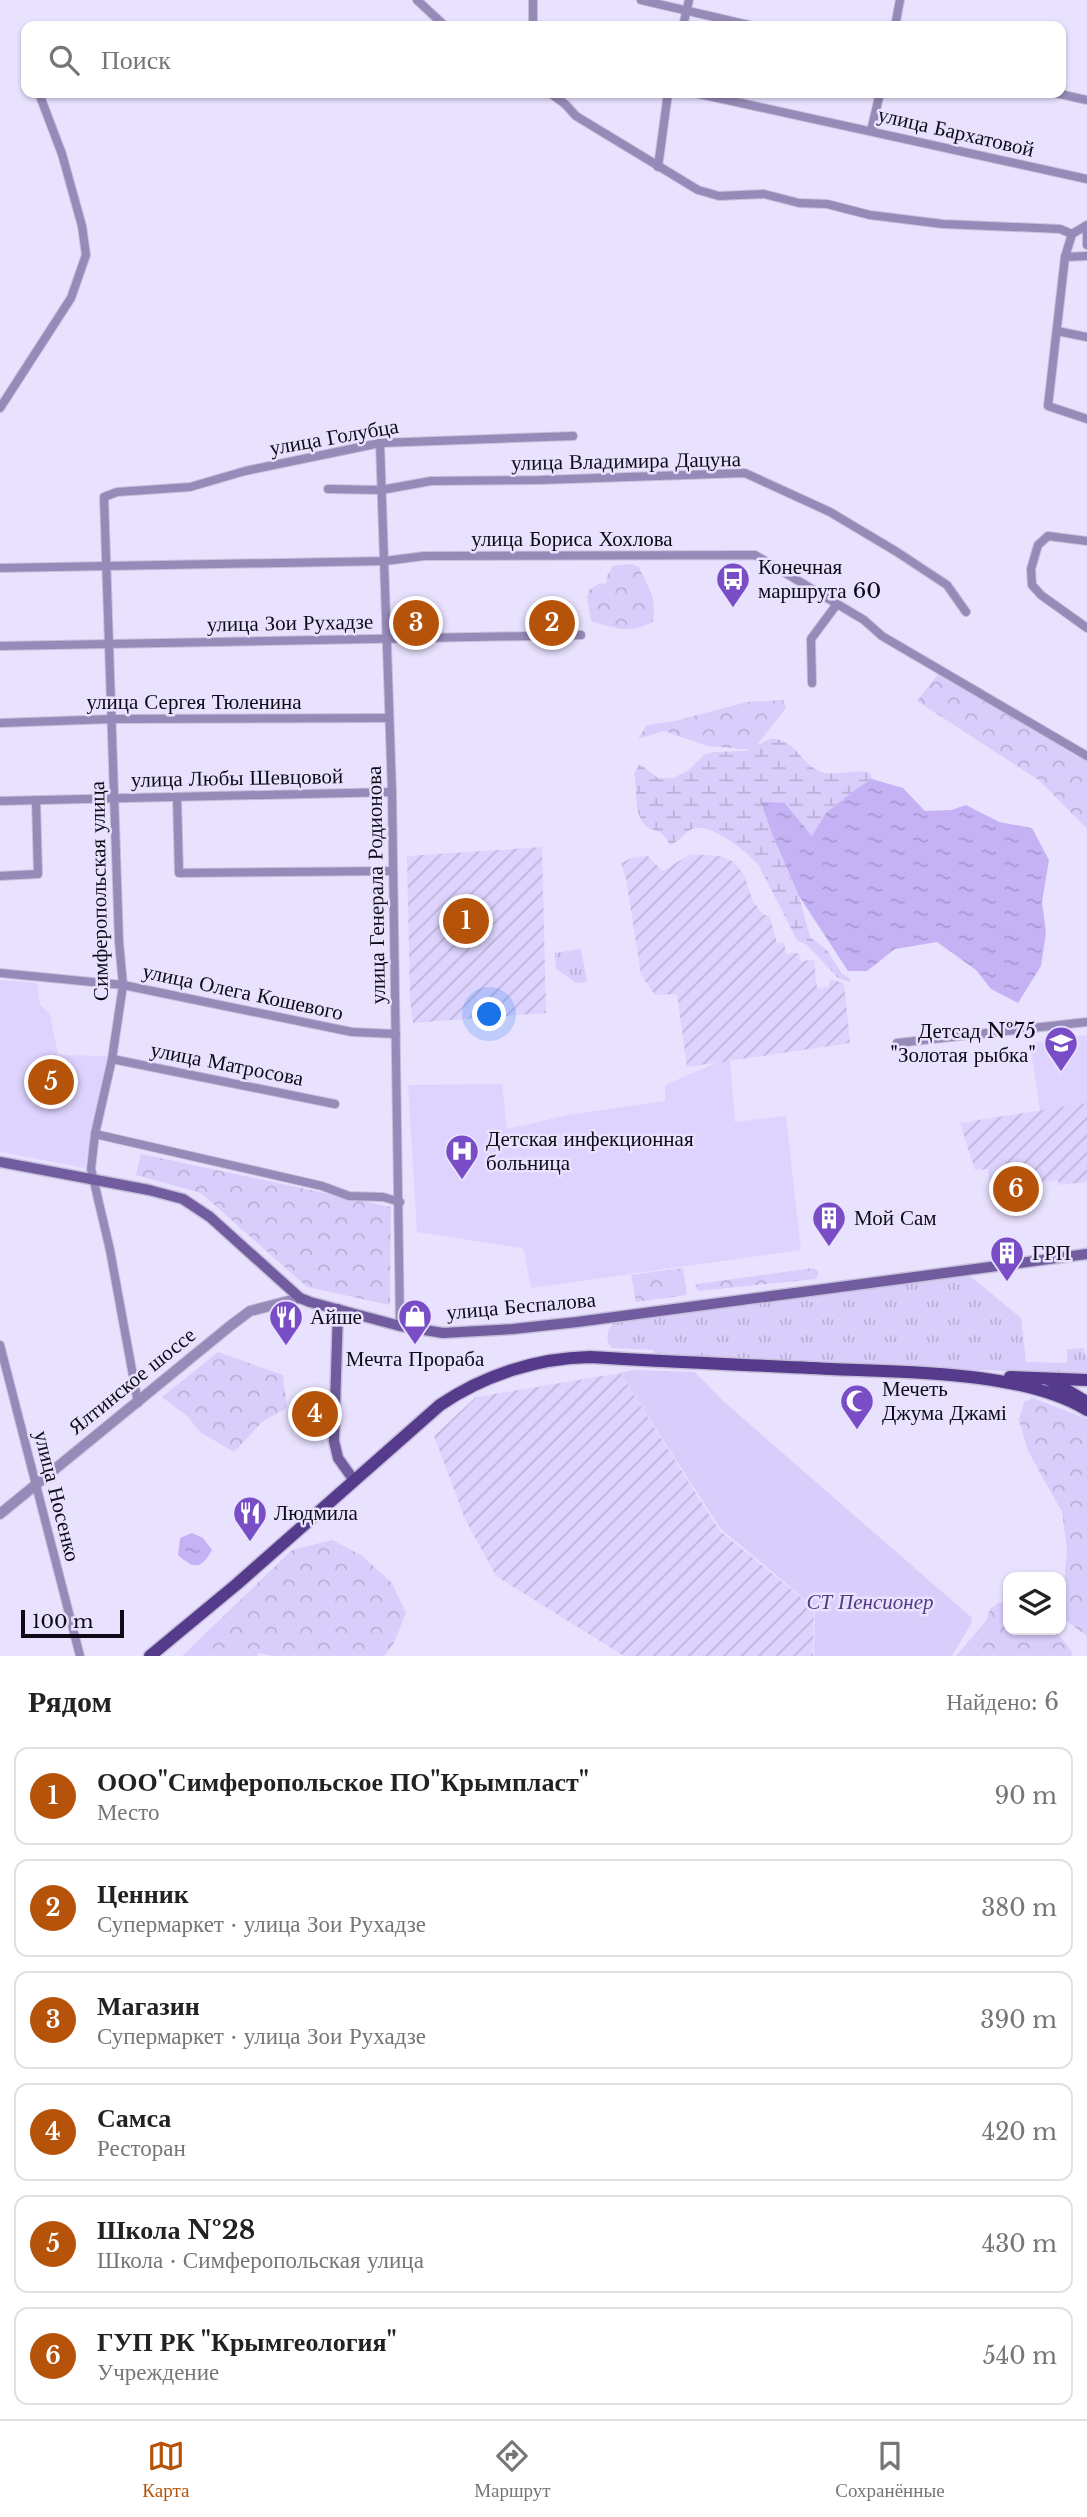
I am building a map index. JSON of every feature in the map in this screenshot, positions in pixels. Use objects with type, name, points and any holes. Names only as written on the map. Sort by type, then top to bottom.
[{"type":"main road","name":"улица Беспалова","points":[[0,1162],[168,1194],[197,1206],[300,1298],[400,1326],[453,1333],[513,1329],[1087,1254]]},
{"type":"main road","points":[[338,1308],[334,1441],[338,1458],[353,1479]]},
{"type":"main road","points":[[150,1656],[237,1584],[421,1419],[456,1394],[495,1375],[548,1361],[590,1357],[944,1375],[1044,1377],[1087,1382]]},
{"type":"main road","points":[[944,1375],[1003,1382],[1087,1382]]},
{"type":"main road","points":[[1044,1377],[1087,1402]]},
{"type":"main road","points":[[1003,1382],[1051,1393],[1087,1410]]},
{"type":"street","points":[[417,0],[440,21]]},
{"type":"street","points":[[533,0],[533,21]]},
{"type":"street","points":[[641,0],[730,21]]},
{"type":"street","points":[[684,21],[690,0]]},
{"type":"street","points":[[896,21],[900,0]]},
{"type":"street","points":[[1066,95],[1087,100]]},
{"type":"street","points":[[0,408],[71,298],[86,255],[82,226],[65,166],[41,98]]},
{"type":"street","points":[[557,98],[576,116],[710,195],[764,194],[799,203],[828,204],[870,215],[943,224],[1060,229],[1072,234]]},
{"type":"street","points":[[658,166],[667,98]]},
{"type":"street","name":"улица Бархатовой","points":[[718,98],[1087,180]]},
{"type":"street","points":[[872,131],[879,98]]},
{"type":"street","points":[[1087,245],[1087,226],[1072,234],[1065,257],[1048,406],[1087,419]]},
{"type":"street","points":[[1065,257],[1087,256]]},
{"type":"street","points":[[1057,331],[1087,337]]},
{"type":"street","name":"улица Голубца","points":[[104,497],[117,492],[190,487],[245,471],[380,443],[573,436]]},
{"type":"street","name":"улица Генерала Родионова","points":[[380,443],[393,871],[400,1326]]},
{"type":"street","name":"улица Владимира Дацуна","points":[[328,489],[382,490],[431,481],[745,473],[830,512],[897,552],[947,585],[966,612]]},
{"type":"street","name":"Симферопольская улица","points":[[104,497],[119,942],[123,985],[91,1169],[138,1403]]},
{"type":"street","points":[[1087,541],[1048,536],[1038,545],[1031,569],[1035,591],[1087,628]]},
{"type":"street","name":"улица Бориса Хохлова","points":[[0,568],[385,561],[424,556],[755,555],[864,620],[882,636],[1087,756]]},
{"type":"street","points":[[813,683],[811,639],[837,604]]},
{"type":"street","name":"улица Зои Рухадзе","points":[[0,646],[581,635]]},
{"type":"street","name":"улица Сергея Тюленина","points":[[0,723],[112,719],[389,718]]},
{"type":"street","name":"улица Любы Шевцовой","points":[[0,801],[391,792]]},
{"type":"street","points":[[177,798],[179,873],[393,871]]},
{"type":"street","points":[[0,876],[38,874],[36,800]]},
{"type":"street","name":"улица Олега Кошевого","points":[[0,972],[123,985],[352,1032],[396,1034]]},
{"type":"street","points":[[897,1043],[1087,1022]]},
{"type":"street","name":"улица Матросова","points":[[112,1059],[335,1104]]},
{"type":"street","points":[[95,1134],[322,1186],[349,1196],[400,1202]]},
{"type":"street","points":[[279,1304],[286,1295],[286,1286]]},
{"type":"street","name":"Ялтинское шоссе","points":[[0,1514],[250,1311],[300,1298]]},
{"type":"street","name":"улица Носенко","points":[[0,1345],[80,1656]]},
{"type":"shaded area","points":[[542,847],[546,1013],[413,1023],[410,1000],[407,856]]},
{"type":"shaded area","points":[[691,854],[720,856],[734,862],[744,875],[753,901],[764,915],[769,915],[777,943],[784,942],[786,954],[799,953],[800,961],[814,960],[817,988],[829,987],[829,979],[844,983],[850,1043],[687,1067],[677,994],[655,995],[641,975],[626,879],[621,863],[634,857],[648,856],[662,871]]},
{"type":"shaded area","points":[[0,980],[37,983],[40,1005],[50,1014],[58,1055],[107,1056],[85,1168],[0,1152]]},
{"type":"shaded area","name":"Детсад №75 \"Золотая рыбка\"","points":[[1087,1035],[1087,1103],[1040,1111],[1030,1043]]},
{"type":"shaded area","points":[[730,1060],[735,1122],[786,1116],[801,1250],[531,1288],[524,1250],[521,1248],[417,1232],[408,1085],[502,1084],[507,1129],[568,1115],[665,1101],[665,1085],[720,1061]]},
{"type":"shaded area","points":[[1087,1103],[1087,1182],[1059,1185],[1058,1180],[991,1191],[988,1169],[975,1170],[960,1123]]},
{"type":"shaded area","points":[[620,1373],[719,1530],[814,1608],[813,1656],[624,1656],[496,1576],[465,1519],[434,1436],[476,1397]]},
{"type":"green space","points":[[631,564],[639,567],[651,592],[653,621],[630,629],[591,621],[587,597],[589,590],[598,584],[606,583],[613,566]]},
{"type":"green space","points":[[938,674],[1087,759],[1087,829],[1040,781],[917,701]]},
{"type":"green space","points":[[783,700],[786,708],[753,750],[707,746],[664,731],[638,739],[647,725],[675,721],[747,702]]},
{"type":"green space","points":[[770,739],[784,741],[809,765],[821,772],[863,772],[870,773],[872,779],[826,813],[812,836],[786,803],[762,803],[772,834],[799,896],[810,937],[827,950],[842,974],[851,979],[850,982],[838,978],[807,945],[797,940],[758,864],[737,845],[700,828],[692,829],[670,845],[660,832],[644,824],[638,812],[634,773],[640,764],[658,778],[673,778],[689,770],[704,755],[713,752],[745,751]]},
{"type":"green space","points":[[581,949],[587,982],[576,983],[556,969],[555,953]]},
{"type":"green space","points":[[141,1154],[391,1207],[390,1305],[307,1287],[201,1193],[136,1175]]},
{"type":"green space","points":[[683,1268],[687,1295],[636,1302],[631,1275]]},
{"type":"green space","points":[[813,1268],[819,1272],[816,1279],[699,1291],[695,1286],[697,1284]]},
{"type":"green space","points":[[970,1276],[1021,1318],[1026,1362],[1067,1363],[1067,1349],[1083,1348],[1087,1358],[1087,1375],[655,1355],[653,1350],[612,1348],[607,1338],[616,1321]]},
{"type":"green space","points":[[218,1352],[283,1375],[287,1408],[263,1421],[234,1452],[200,1432],[188,1417],[162,1397]]},
{"type":"green space","name":"СТ Пенсионер","points":[[633,1370],[695,1372],[723,1401],[971,1617],[972,1622],[952,1656],[814,1656],[815,1608],[720,1528],[620,1373]]},
{"type":"green space","points":[[1033,1398],[1087,1419],[1087,1636],[1066,1621],[1067,1550],[1062,1512],[1028,1451],[1019,1420],[1024,1402]]},
{"type":"green space","points":[[332,1540],[361,1555],[392,1583],[406,1613],[394,1643],[384,1656],[273,1656],[259,1653],[257,1656],[182,1656],[292,1550]]},
{"type":"green space","points":[[1003,1602],[1003,1635],[1059,1635],[1071,1650],[1072,1656],[956,1656],[986,1621],[990,1609]]},
{"type":"water","points":[[872,779],[903,788],[925,811],[951,810],[966,805],[999,822],[1032,828],[1049,860],[1042,902],[1046,933],[1041,966],[1018,1003],[991,989],[976,970],[937,942],[895,949],[867,971],[848,971],[799,896],[761,802],[785,803],[812,836],[826,813]]},
{"type":"water","points":[[192,1533],[203,1538],[212,1550],[201,1564],[197,1565],[178,1555],[180,1538]]},
{"type":"place","name":"Конечная маршрута 60","points":[[733,609]]},
{"type":"place","name":"Магазин","points":[[416,623]]},
{"type":"place","name":"Ценник","points":[[552,623]]},
{"type":"place","name":"ООО\"Симферопольское ПО\"Крымпласт\"","points":[[466,921]]},
{"type":"place","name":"Детсад №75 \"Золотая рыбка\"","points":[[1061,1073]]},
{"type":"place","name":"Школа №28","points":[[51,1082]]},
{"type":"place","name":"Детская инфекционная больница","points":[[462,1181]]},
{"type":"place","name":"ГУП РК \"Крымгеология\"","points":[[1016,1189]]},
{"type":"place","name":"Мой Сам","points":[[829,1248]]},
{"type":"place","name":"ГРП","points":[[1007,1283]]},
{"type":"place","name":"Мечта Прораба","points":[[415,1346]]},
{"type":"place","name":"Айше","points":[[286,1347]]},
{"type":"place","name":"Самса","points":[[315,1414]]},
{"type":"place","name":"Мечеть Джума Джамі","points":[[857,1431]]},
{"type":"place","name":"Людмила","points":[[250,1543]]}]
